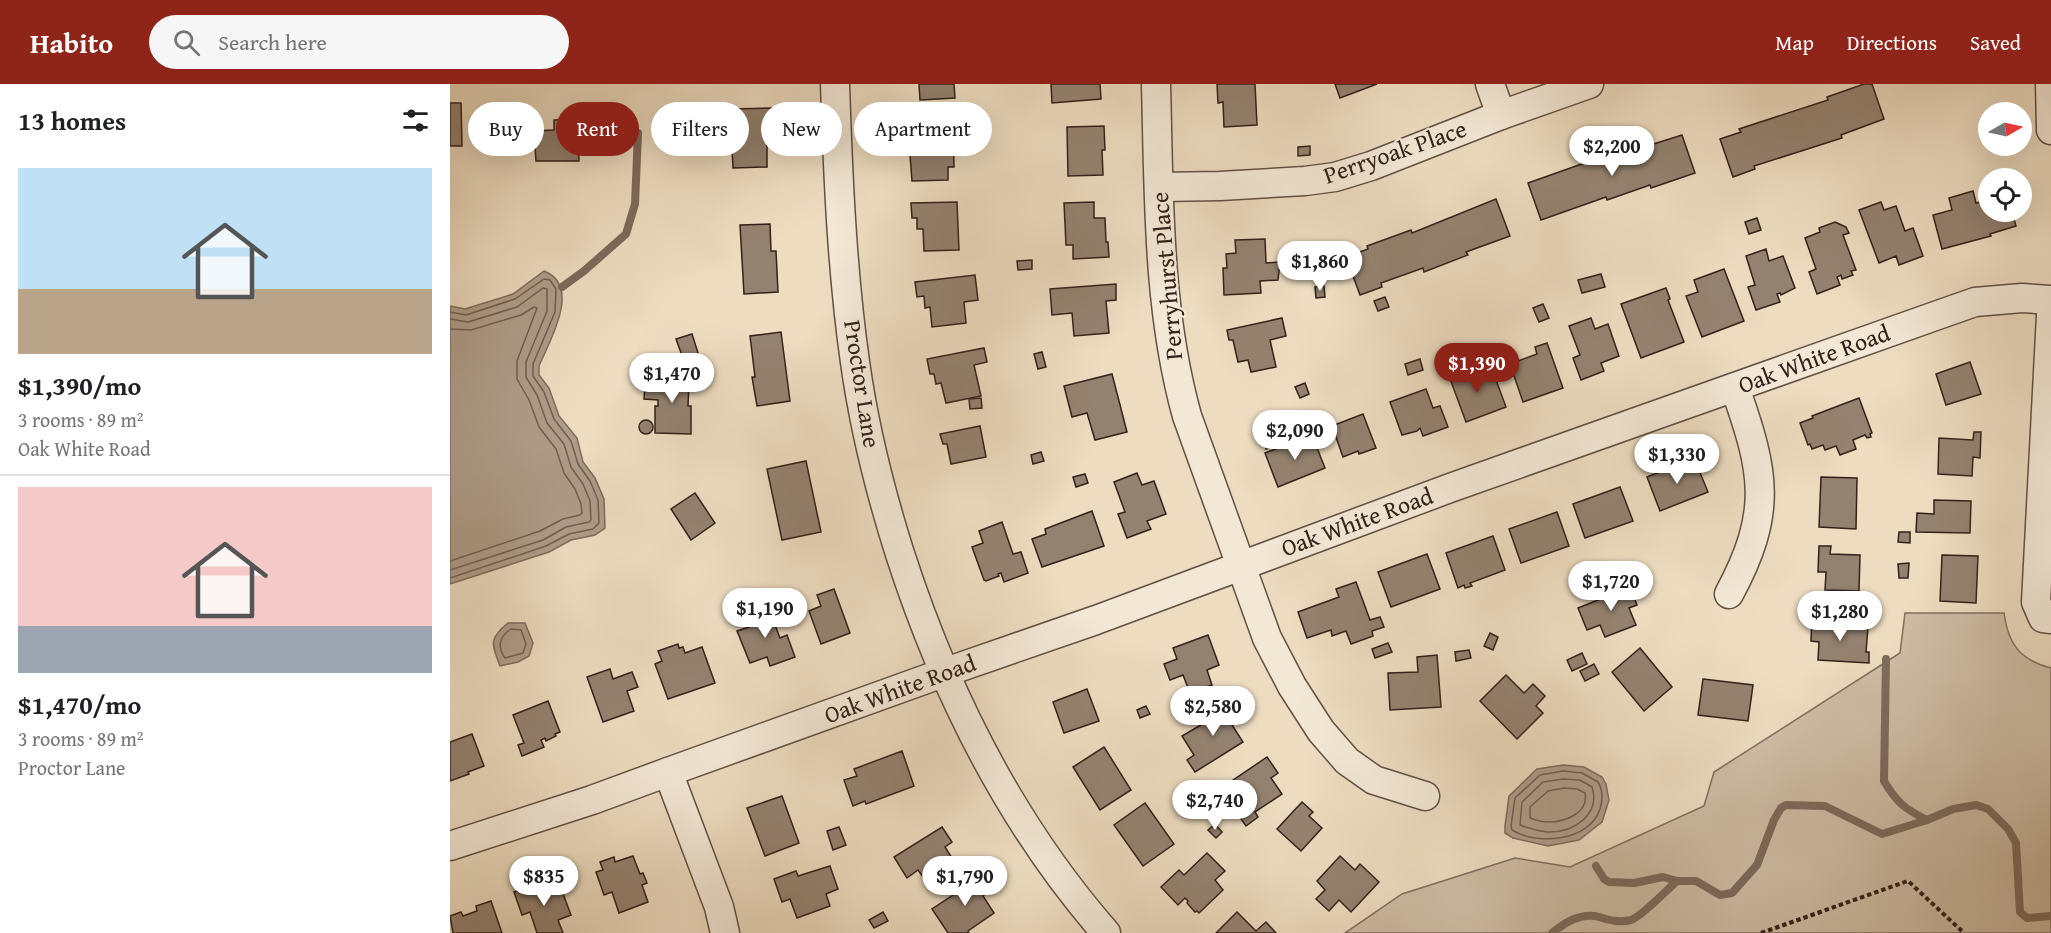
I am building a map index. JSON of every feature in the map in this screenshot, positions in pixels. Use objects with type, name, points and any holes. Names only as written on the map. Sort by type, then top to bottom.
[{"type":"street","name":"Proctor Lane","points":[[835,84],[845,268],[855,363],[870,447],[917,608],[943,673],[978,746],[1015,811],[1052,866],[1106,933]]},
{"type":"street","name":"Perryhurst Place","points":[[1156,84],[1164,299],[1170,346],[1187,416],[1267,638],[1292,686],[1321,731],[1347,762],[1374,780],[1425,796]]},
{"type":"street","points":[[1490,84],[1501,115]]},
{"type":"street","name":"Perryoak Place","points":[[1159,187],[1220,186],[1335,177],[1371,166],[1501,115],[1589,84]]},
{"type":"street","points":[[2050,84],[2051,130]]},
{"type":"street","name":"Oak White Road","points":[[450,846],[592,800],[1096,620],[1450,488],[1975,302],[2022,298],[2051,300]]},
{"type":"street","points":[[2047,618],[2036,602],[2051,315]]},
{"type":"street","points":[[1729,594],[1745,564],[1756,533],[1761,504],[1758,464],[1749,428],[1735,388]]},
{"type":"street","points":[[668,772],[719,907],[725,933]]},
{"type":"path","points":[[1761,933],[1908,881],[1964,933]]},
{"type":"shaded area","points":[[1905,613],[2004,613],[2009,634],[2017,649],[2031,660],[2051,668],[2051,933],[1345,933],[1402,894],[1515,858],[1570,867],[1704,806],[1714,772],[1900,653]]},
{"type":"water","points":[[544,271],[555,278],[561,289],[562,301],[560,314],[539,366],[539,375],[549,388],[559,416],[577,438],[583,462],[595,478],[604,499],[605,528],[595,535],[571,540],[549,552],[450,584],[450,306],[465,309],[513,294]]},
{"type":"water","points":[[508,623],[525,623],[533,643],[529,656],[518,662],[500,666],[494,642],[497,633]]},
{"type":"water","points":[[1563,765],[1584,767],[1602,777],[1609,800],[1602,822],[1579,840],[1548,846],[1513,838],[1505,833],[1509,796],[1537,769]]},
{"type":"building","points":[[919,84],[954,84],[955,98],[920,100]]},
{"type":"building","points":[[1051,84],[1100,84],[1101,99],[1052,103]]},
{"type":"building","points":[[1217,84],[1255,84],[1257,125],[1224,127],[1223,102],[1218,103]]},
{"type":"building","points":[[1335,84],[1377,84],[1340,98]]},
{"type":"building","points":[[1864,84],[1872,84],[1884,119],[1841,135],[1842,138],[1754,166],[1755,169],[1733,177],[1720,139],[1741,132],[1739,129],[1828,100],[1827,97]]},
{"type":"building","points":[[450,103],[461,103],[462,146],[450,146]]},
{"type":"building","points":[[761,108],[761,156],[767,156],[767,167],[733,168],[732,156],[749,156],[749,109]]},
{"type":"building","points":[[554,120],[556,120],[556,156],[579,156],[579,161],[536,161],[536,156],[544,156],[544,130],[554,130]]},
{"type":"building","points":[[1104,126],[1103,175],[1068,176],[1067,127]]},
{"type":"building","points":[[1682,135],[1695,173],[1607,200],[1606,197],[1541,220],[1528,183],[1593,160],[1594,163]]},
{"type":"building","points":[[1310,146],[1310,155],[1298,156],[1298,147]]},
{"type":"building","points":[[910,156],[954,156],[954,167],[948,167],[948,180],[912,181]]},
{"type":"building","points":[[1973,191],[1976,203],[1978,203],[1978,222],[2015,222],[2016,226],[1990,234],[1991,236],[1942,249],[1933,215],[1952,210],[1949,198]]},
{"type":"building","points":[[1496,199],[1510,236],[1466,252],[1468,255],[1424,272],[1423,268],[1381,283],[1382,287],[1360,295],[1346,257],[1368,249],[1367,246],[1411,230],[1412,233]]},
{"type":"building","points":[[957,202],[959,250],[924,251],[923,229],[917,229],[917,218],[912,218],[911,203]]},
{"type":"building","points":[[1094,202],[1094,218],[1105,218],[1109,257],[1073,259],[1073,245],[1066,245],[1064,203]]},
{"type":"building","points":[[1881,202],[1884,210],[1896,206],[1905,231],[1913,228],[1923,256],[1899,265],[1896,256],[1879,263],[1859,210]]},
{"type":"building","points":[[1757,218],[1761,230],[1749,234],[1745,222]]},
{"type":"building","points":[[1835,222],[1846,227],[1849,233],[1843,235],[1856,270],[1851,271],[1853,275],[1842,279],[1841,275],[1837,277],[1840,285],[1817,294],[1809,272],[1816,269],[1805,238],[1820,232],[1819,228]]},
{"type":"building","points":[[770,224],[771,251],[776,251],[778,292],[744,294],[740,225]]},
{"type":"building","points":[[1265,239],[1266,263],[1280,262],[1278,280],[1260,281],[1261,293],[1224,295],[1223,268],[1227,268],[1226,254],[1236,253],[1235,240]]},
{"type":"building","points":[[1766,249],[1769,261],[1783,256],[1795,288],[1781,295],[1777,294],[1780,302],[1756,310],[1748,287],[1755,285],[1746,256]]},
{"type":"building","points":[[1032,260],[1032,269],[1018,270],[1017,261]]},
{"type":"building","points":[[1724,269],[1744,321],[1702,337],[1686,296],[1698,292],[1694,280]]},
{"type":"building","points":[[1601,274],[1605,287],[1582,293],[1578,280]]},
{"type":"building","points":[[975,275],[978,300],[964,302],[966,323],[932,327],[930,307],[925,308],[924,296],[917,297],[915,282]]},
{"type":"building","points":[[1116,284],[1116,300],[1106,301],[1109,333],[1074,336],[1072,313],[1052,315],[1050,289]]},
{"type":"building","points":[[1324,286],[1325,297],[1316,298],[1315,287]]},
{"type":"building","points":[[1666,288],[1670,299],[1668,300],[1684,342],[1641,358],[1621,304]]},
{"type":"building","points":[[1385,297],[1389,307],[1378,311],[1374,301]]},
{"type":"building","points":[[1543,304],[1549,318],[1539,322],[1533,308]]},
{"type":"building","points":[[1282,318],[1286,336],[1270,340],[1276,367],[1251,372],[1248,360],[1238,362],[1233,340],[1229,340],[1227,330]]},
{"type":"building","points":[[1591,318],[1595,329],[1608,324],[1619,356],[1601,363],[1604,371],[1581,380],[1573,358],[1580,355],[1569,326]]},
{"type":"building","points":[[781,332],[790,401],[757,406],[752,377],[755,377],[750,336]]},
{"type":"building","points":[[692,334],[699,356],[684,361],[676,339]]},
{"type":"building","points":[[1547,343],[1563,388],[1523,402],[1510,364],[1537,354],[1535,347]]},
{"type":"building","points":[[984,348],[987,362],[974,365],[981,396],[946,403],[941,383],[936,384],[934,374],[930,374],[927,359]]},
{"type":"building","points":[[1042,352],[1046,367],[1038,369],[1034,354]]},
{"type":"building","points":[[1420,359],[1423,370],[1408,375],[1405,364]]},
{"type":"building","points":[[1970,362],[1981,394],[1946,405],[1936,374]]},
{"type":"building","points":[[673,367],[686,367],[686,384],[689,383],[688,406],[691,406],[691,434],[655,433],[655,406],[658,406],[658,400],[644,399],[645,386],[658,387],[658,382],[673,383]]},
{"type":"building","points":[[1492,369],[1506,407],[1466,422],[1449,376],[1464,371],[1465,377]]},
{"type":"building","points":[[1112,374],[1127,432],[1095,440],[1087,413],[1072,417],[1064,386]]},
{"type":"building","points":[[1305,383],[1309,394],[1300,398],[1295,387]]},
{"type":"building","points":[[1426,389],[1433,408],[1440,406],[1448,427],[1423,436],[1420,428],[1402,435],[1390,402]]},
{"type":"building","points":[[981,398],[982,408],[970,409],[969,399]]},
{"type":"building","points":[[1859,398],[1872,433],[1871,437],[1867,438],[1865,435],[1853,440],[1856,449],[1840,455],[1836,446],[1825,450],[1823,445],[1812,449],[1810,444],[1808,445],[1800,423]]},
{"type":"building","points":[[1363,414],[1376,448],[1359,454],[1358,451],[1343,457],[1332,426]]},
{"type":"building","points":[[646,420],[651,422],[653,427],[651,432],[646,434],[641,432],[639,427],[641,422]]},
{"type":"building","points":[[980,426],[986,457],[951,464],[947,444],[943,444],[940,434]]},
{"type":"building","points":[[1974,432],[1981,432],[1980,458],[1973,457],[1972,476],[1938,474],[1939,438],[1973,440]]},
{"type":"building","points":[[1273,434],[1277,445],[1266,449],[1262,437]]},
{"type":"building","points":[[1312,435],[1325,468],[1278,487],[1265,453]]},
{"type":"building","points":[[1041,452],[1044,461],[1033,464],[1031,455]]},
{"type":"building","points":[[1694,458],[1708,492],[1660,511],[1647,477]]},
{"type":"building","points":[[806,461],[821,532],[782,540],[767,469]]},
{"type":"building","points":[[1137,473],[1142,485],[1154,481],[1166,514],[1147,521],[1151,529],[1127,538],[1118,514],[1125,512],[1114,482]]},
{"type":"building","points":[[1085,474],[1088,483],[1076,487],[1073,477]]},
{"type":"building","points":[[1821,477],[1857,478],[1856,529],[1819,527]]},
{"type":"building","points":[[1620,487],[1633,521],[1585,538],[1573,504]]},
{"type":"building","points":[[695,493],[715,523],[691,540],[671,509]]},
{"type":"building","points":[[1934,500],[1971,501],[1970,533],[1916,532],[1917,513],[1934,514]]},
{"type":"building","points":[[1092,511],[1104,546],[1042,567],[1032,539],[1046,534],[1045,529]]},
{"type":"building","points":[[1557,512],[1569,546],[1521,563],[1509,529]]},
{"type":"building","points":[[1002,522],[1013,554],[1021,552],[1028,573],[1004,582],[1001,573],[986,581],[972,547],[983,543],[979,531]]},
{"type":"building","points":[[1899,532],[1910,532],[1910,543],[1898,542]]},
{"type":"building","points":[[1493,536],[1505,570],[1470,583],[1472,586],[1465,588],[1464,585],[1458,588],[1446,553]]},
{"type":"building","points":[[1819,546],[1831,546],[1830,554],[1860,555],[1859,591],[1825,590],[1826,572],[1818,572]]},
{"type":"building","points":[[1427,554],[1440,589],[1391,607],[1378,572]]},
{"type":"building","points":[[1942,555],[1978,556],[1976,603],[1940,601]]},
{"type":"building","points":[[1909,563],[1908,578],[1899,578],[1898,564]]},
{"type":"building","points":[[1627,580],[1637,605],[1629,608],[1636,625],[1605,637],[1600,625],[1587,630],[1578,608],[1623,590],[1620,583]]},
{"type":"building","points":[[1356,582],[1370,620],[1380,617],[1384,627],[1372,631],[1373,636],[1351,644],[1346,631],[1332,636],[1331,630],[1307,638],[1298,612],[1339,597],[1336,589]]},
{"type":"building","points":[[834,589],[850,633],[821,644],[809,611],[821,606],[817,595]]},
{"type":"building","points":[[768,607],[780,638],[787,635],[795,657],[770,666],[767,657],[750,663],[737,631],[749,627],[745,616]]},
{"type":"building","points":[[1812,617],[1825,618],[1825,625],[1868,627],[1866,652],[1869,652],[1869,663],[1818,660],[1819,642],[1811,641]]},
{"type":"building","points":[[1490,633],[1498,637],[1493,650],[1484,646]]},
{"type":"building","points":[[1208,635],[1219,665],[1207,670],[1212,685],[1190,693],[1183,675],[1170,680],[1164,664],[1177,659],[1173,648]]},
{"type":"building","points":[[1388,643],[1392,652],[1375,658],[1372,649]]},
{"type":"building","points":[[678,644],[679,648],[683,647],[685,653],[702,647],[715,683],[668,699],[655,664],[662,661],[658,651]]},
{"type":"building","points":[[1640,648],[1672,687],[1644,711],[1612,672]]},
{"type":"building","points":[[1469,650],[1471,658],[1456,661],[1455,652]]},
{"type":"building","points":[[1582,653],[1587,664],[1572,671],[1567,660]]},
{"type":"building","points":[[1437,655],[1441,707],[1390,710],[1388,673],[1418,672],[1417,657]]},
{"type":"building","points":[[1594,664],[1599,674],[1585,681],[1580,671]]},
{"type":"building","points":[[610,669],[613,679],[632,672],[638,687],[627,691],[634,711],[603,722],[587,677]]},
{"type":"building","points":[[1506,675],[1524,693],[1533,684],[1545,696],[1536,706],[1543,713],[1517,739],[1480,701]]},
{"type":"building","points":[[1703,679],[1753,685],[1748,721],[1698,715]]},
{"type":"building","points":[[1087,689],[1099,721],[1064,733],[1053,702]]},
{"type":"building","points":[[1225,699],[1238,721],[1232,725],[1243,742],[1195,772],[1187,760],[1194,755],[1182,736],[1211,719],[1206,712]]},
{"type":"building","points":[[548,701],[560,732],[546,741],[545,738],[541,740],[544,747],[522,756],[518,745],[524,743],[513,715]]},
{"type":"building","points":[[1146,706],[1150,714],[1140,718],[1137,710]]},
{"type":"building","points":[[472,734],[484,766],[450,781],[450,742]]},
{"type":"building","points":[[1104,747],[1131,790],[1100,810],[1073,767]]},
{"type":"building","points":[[902,751],[914,786],[866,804],[865,801],[853,806],[844,780],[857,776],[854,769]]},
{"type":"building","points":[[1267,757],[1278,773],[1271,778],[1282,794],[1255,812],[1258,817],[1246,826],[1220,789]]},
{"type":"building","points":[[782,796],[799,843],[765,856],[747,808]]},
{"type":"building","points":[[1302,802],[1313,812],[1309,816],[1322,828],[1301,851],[1277,829]]},
{"type":"building","points":[[1145,803],[1174,844],[1143,866],[1114,825]]},
{"type":"building","points":[[1215,824],[1222,832],[1216,838],[1208,830]]},
{"type":"building","points":[[839,827],[846,845],[833,850],[827,831]]},
{"type":"building","points":[[942,827],[952,842],[945,847],[955,863],[926,881],[918,870],[907,878],[894,857]]},
{"type":"building","points":[[1207,853],[1225,871],[1215,880],[1223,890],[1199,913],[1195,912],[1185,898],[1178,905],[1161,887],[1179,870],[1184,875]]},
{"type":"building","points":[[633,856],[640,874],[643,873],[647,883],[642,885],[648,902],[619,913],[612,892],[604,895],[596,872],[603,870],[600,862],[614,857],[615,862]]},
{"type":"building","points":[[1340,856],[1355,870],[1360,864],[1379,882],[1351,912],[1339,900],[1329,911],[1316,899],[1325,890],[1317,881]]},
{"type":"building","points":[[830,866],[838,889],[826,894],[830,906],[797,918],[790,899],[782,902],[774,879],[796,871],[798,876]]},
{"type":"building","points":[[976,873],[989,891],[983,896],[994,913],[968,931],[969,933],[948,933],[932,909],[959,891],[956,887]]},
{"type":"building","points":[[539,883],[541,890],[559,883],[571,915],[558,920],[563,933],[537,933],[530,912],[522,915],[514,892]]},
{"type":"building","points":[[491,901],[502,933],[453,933],[450,916],[461,912],[463,916],[477,911],[476,906]]},
{"type":"building","points":[[883,912],[888,921],[874,928],[869,920]]},
{"type":"building","points":[[1237,912],[1256,931],[1266,922],[1276,933],[1216,933]]},
{"type":"waterway","points":[[562,287],[626,234],[635,204],[637,156]]},
{"type":"waterway","points":[[1886,659],[1884,781],[1902,805],[1927,820]]},
{"type":"waterway","points":[[1596,866],[1604,879],[1609,882],[1634,883],[1663,877],[1677,881],[1696,881],[1720,895],[1732,893],[1757,865],[1774,820],[1781,808],[1786,805],[1825,806],[1882,834],[1953,809],[1976,805],[1988,809],[2008,829],[2016,843],[2020,912],[2027,918],[2051,916]]},
{"type":"waterway","points":[[1552,933],[1562,925],[1586,916],[1618,921],[1631,920],[1647,909],[1677,881]]}]
